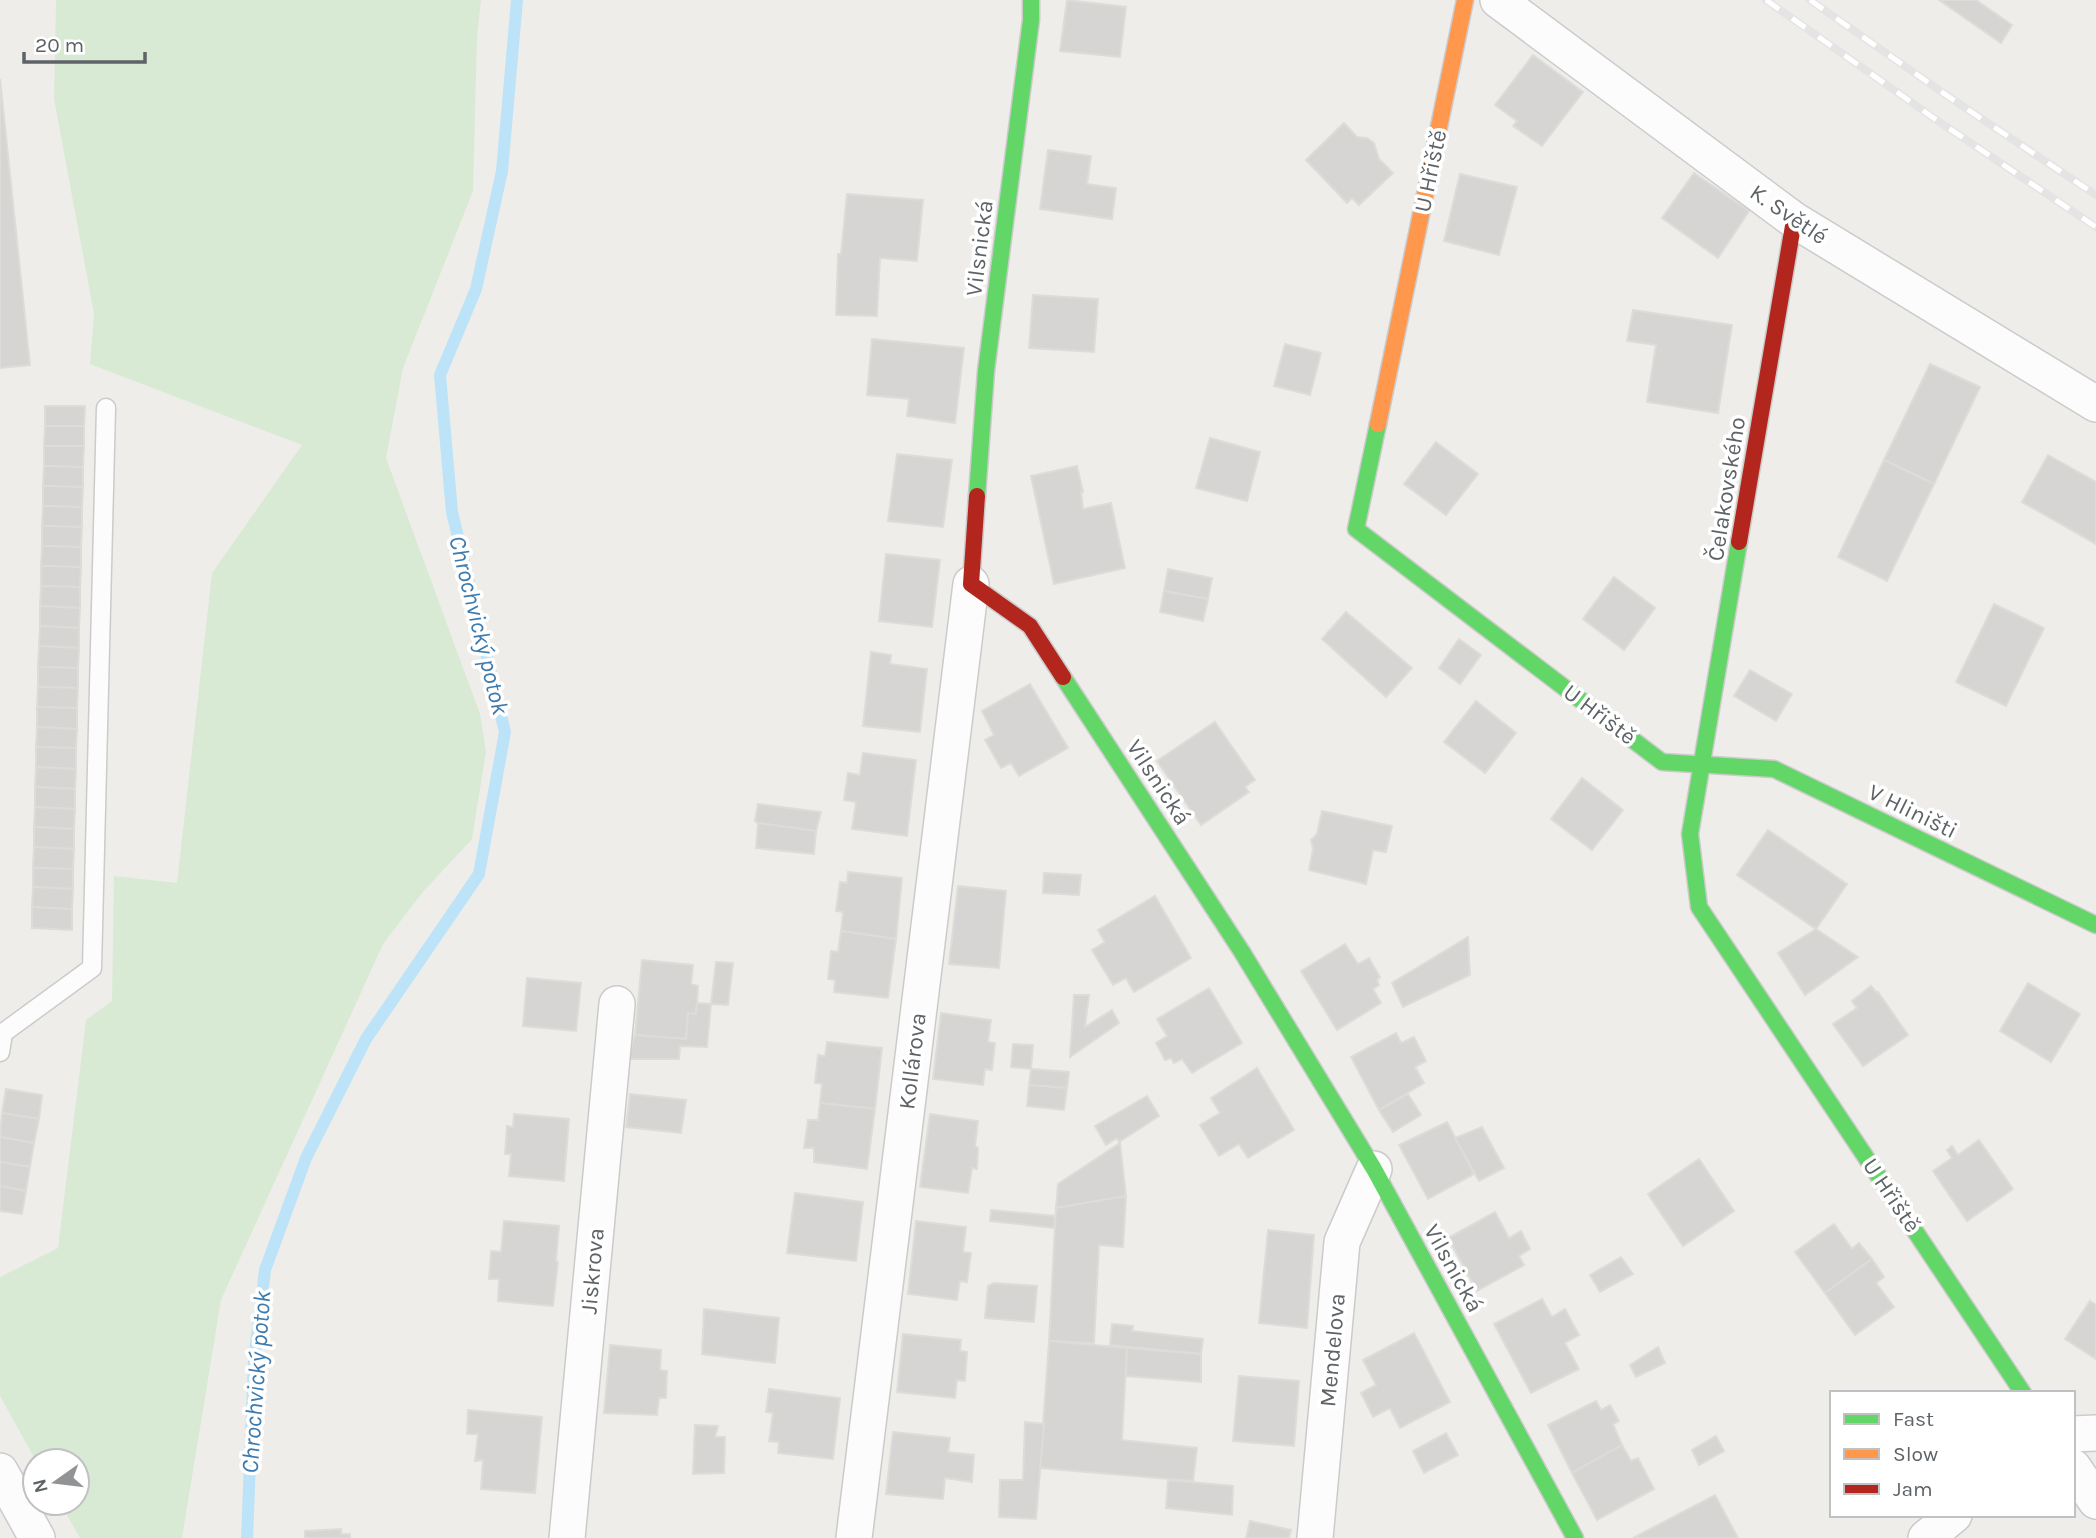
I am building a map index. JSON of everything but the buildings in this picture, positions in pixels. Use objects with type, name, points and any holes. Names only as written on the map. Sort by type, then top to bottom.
[{"type":"street","name":"Vilsnická","points":[[1031,0],[1031,20],[986,371],[971,584],[1030,626],[1242,952],[1374,1169],[1575,1538]]},
{"type":"street","name":"U Hřiště","points":[[1465,0],[1356,528],[1662,762],[1703,766],[1690,834],[1699,907],[2022,1391]]},
{"type":"street","name":"K. Světlé","points":[[1498,0],[1794,220],[2096,404]]},
{"type":"street","name":"Čelakovského","points":[[1703,766],[1794,220]]},
{"type":"street","name":"Kollárova","points":[[854,1538],[971,584]]},
{"type":"street","name":"V Hliništi","points":[[1703,766],[1774,769],[2096,925]]},
{"type":"street","name":"Jiskrova","points":[[567,1538],[617,1004]]},
{"type":"street","name":"Mendelova","points":[[1315,1538],[1342,1242],[1374,1169]]},
{"type":"street","points":[[2075,1434],[2096,1433]]},
{"type":"street","points":[[2075,1470],[2096,1501]]},
{"type":"street","points":[[0,1471],[37,1538]]},
{"type":"street","points":[[1926,1538],[1952,1517]]},
{"type":"lane","points":[[0,1052],[3,1033],[92,968],[106,408]]},
{"type":"green space","points":[[56,0],[481,0],[477,37],[473,191],[403,368],[386,458],[480,714],[486,751],[472,839],[422,893],[383,944],[221,1300],[182,1538],[80,1538],[68,1517],[91,1517],[91,1447],[28,1447],[0,1396],[0,1277],[58,1248],[86,1020],[112,1001],[114,876],[177,883],[212,573],[302,445],[90,364],[94,314],[54,99]]},
{"type":"waterway","name":"Chrochvický potok","points":[[247,1538],[254,1360],[265,1270],[306,1158],[366,1039],[479,874],[505,732],[452,512],[440,375],[476,289],[502,171],[517,0]]},
{"type":"railway","points":[[1766,0],[1938,121],[2096,227]]},
{"type":"railway","points":[[1810,0],[2096,195]]},
{"type":"traffic: fast","points":[[977,496],[986,371],[1031,20],[1031,0]]},
{"type":"traffic: fast","points":[[1378,424],[1356,529],[1662,762],[1774,769],[2096,925]]},
{"type":"traffic: fast","points":[[1739,542],[1690,834],[1699,907],[2022,1391]]},
{"type":"traffic: fast","points":[[1063,677],[1242,952],[1374,1169],[1575,1538]]},
{"type":"traffic: slow","points":[[1378,424],[1465,0]]},
{"type":"traffic: jam","points":[[1739,542],[1794,220]]},
{"type":"traffic: jam","points":[[977,496],[971,584],[1030,626],[1063,677]]}]
